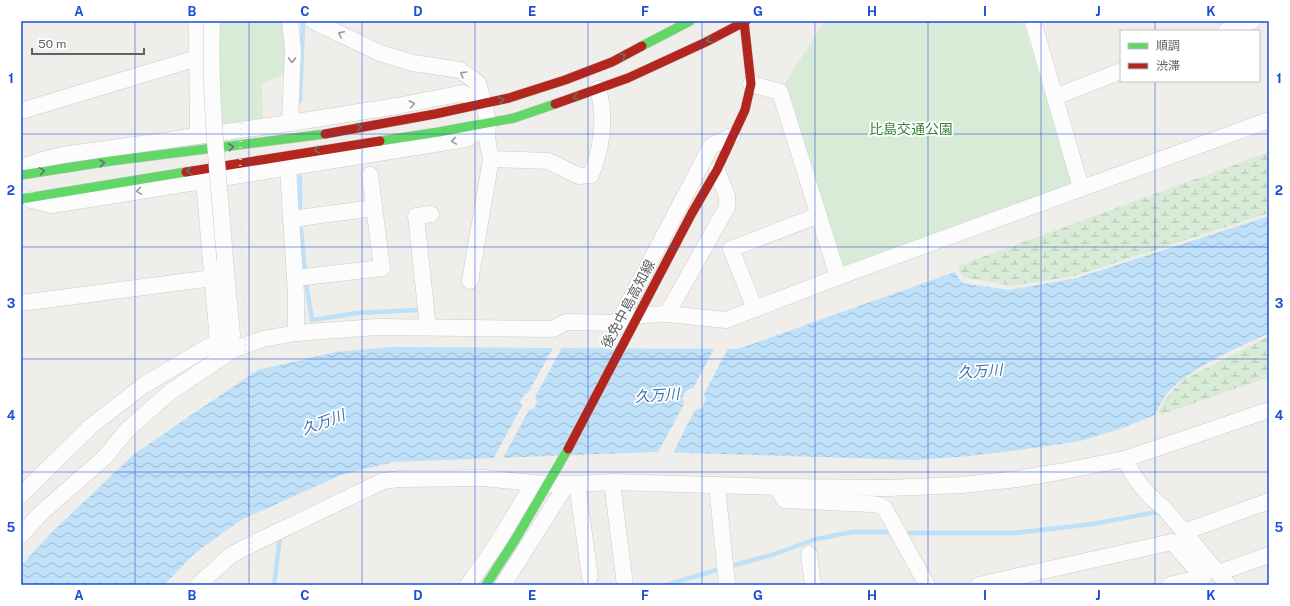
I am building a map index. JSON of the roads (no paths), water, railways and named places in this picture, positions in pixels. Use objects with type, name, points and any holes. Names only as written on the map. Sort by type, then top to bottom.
[{"type":"street","points":[[197,21],[196,58],[198,136]]},
{"type":"street","points":[[21,495],[91,426],[144,385],[218,341],[232,335],[215,135],[211,54],[212,21]]},
{"type":"street","points":[[290,21],[293,49],[290,123]]},
{"type":"street","points":[[313,21],[380,53],[413,63],[460,70],[478,83],[488,123],[487,139],[491,159],[470,281]]},
{"type":"street","points":[[21,175],[307,137],[484,104],[509,98],[565,80],[612,62],[690,21]]},
{"type":"street","points":[[22,198],[514,118],[628,78],[683,53],[744,21]]},
{"type":"street","name":"後免中島高知線","points":[[486,585],[560,465],[692,213],[717,170],[745,110],[751,84],[744,21]]},
{"type":"street","points":[[1033,21],[1081,188]]},
{"type":"street","points":[[1229,30],[1252,21]]},
{"type":"street","points":[[21,111],[196,58]]},
{"type":"street","points":[[1055,97],[1120,71]]},
{"type":"street","points":[[751,84],[780,92],[838,277]]},
{"type":"street","points":[[491,159],[548,161],[579,176],[591,175],[601,146],[602,106],[598,89]]},
{"type":"street","points":[[21,167],[63,155],[290,123],[397,106],[463,93],[484,104]]},
{"type":"street","points":[[21,535],[41,513],[105,457],[126,431],[170,392],[234,349],[263,339],[296,333],[377,326],[553,329],[566,322],[618,323],[643,315],[667,314],[726,320],[838,277],[1269,120]]},
{"type":"street","points":[[22,198],[52,205],[288,169],[466,139],[488,123]]},
{"type":"street","points":[[618,323],[711,146],[732,136]]},
{"type":"street","points":[[288,169],[295,278],[296,333]]},
{"type":"street","points":[[667,314],[727,207],[727,196],[717,170]]},
{"type":"street","points":[[295,278],[382,268],[370,175]]},
{"type":"street","points":[[204,181],[218,341]]},
{"type":"street","points":[[291,219],[374,208]]},
{"type":"street","points":[[428,328],[428,266],[416,216],[431,214]]},
{"type":"street","points":[[755,309],[731,249],[819,216]]},
{"type":"street","points":[[21,303],[213,278]]},
{"type":"street","points":[[198,585],[231,555],[383,481],[399,479],[484,478],[542,480],[572,484],[612,482],[777,487],[889,488],[962,485],[1017,479],[1125,459],[1269,410]]},
{"type":"street","points":[[1125,459],[1130,469],[1153,500],[1164,508],[1223,579],[1269,555]]},
{"type":"street","points":[[468,585],[542,480]]},
{"type":"street","points":[[612,482],[626,585]]},
{"type":"street","points":[[572,484],[590,577]]},
{"type":"street","points":[[503,585],[572,484]]},
{"type":"street","points":[[717,485],[727,585]]},
{"type":"street","points":[[777,487],[784,500],[879,505],[885,509],[890,516],[922,584]]},
{"type":"street","points":[[1184,532],[1269,501]]},
{"type":"street","points":[[21,522],[41,513]]},
{"type":"street","points":[[979,585],[1172,542],[1176,544],[1203,577],[1177,584]]},
{"type":"street","points":[[809,554],[813,585]]},
{"type":"water","name":"久万川","points":[[1269,216],[1269,333],[1228,352],[1186,377],[1174,386],[1165,396],[1155,415],[1123,428],[1080,441],[1012,451],[915,460],[654,452],[393,462],[341,475],[241,520],[195,553],[164,585],[21,585],[21,566],[49,535],[134,454],[258,370],[336,352],[392,347],[738,349],[955,272],[962,283],[1009,290],[1077,278]]},
{"type":"waterway","points":[[300,101],[303,25]]},
{"type":"waterway","points":[[300,177],[300,208]]},
{"type":"waterway","points":[[301,229],[305,271]]},
{"type":"waterway","points":[[306,282],[312,320],[357,313],[418,310]]},
{"type":"waterway","points":[[909,533],[1015,533],[1093,524],[1156,512],[1161,514]]},
{"type":"waterway","points":[[735,565],[775,554],[816,539],[853,532],[890,532]]},
{"type":"waterway","points":[[274,585],[280,537]]},
{"type":"waterway","points":[[666,585],[720,569]]},
{"type":"railway","points":[[246,21],[241,116],[240,189],[253,524],[248,585]]},
{"type":"park label","name":"比島交通公園","points":[[911,129]]}]
